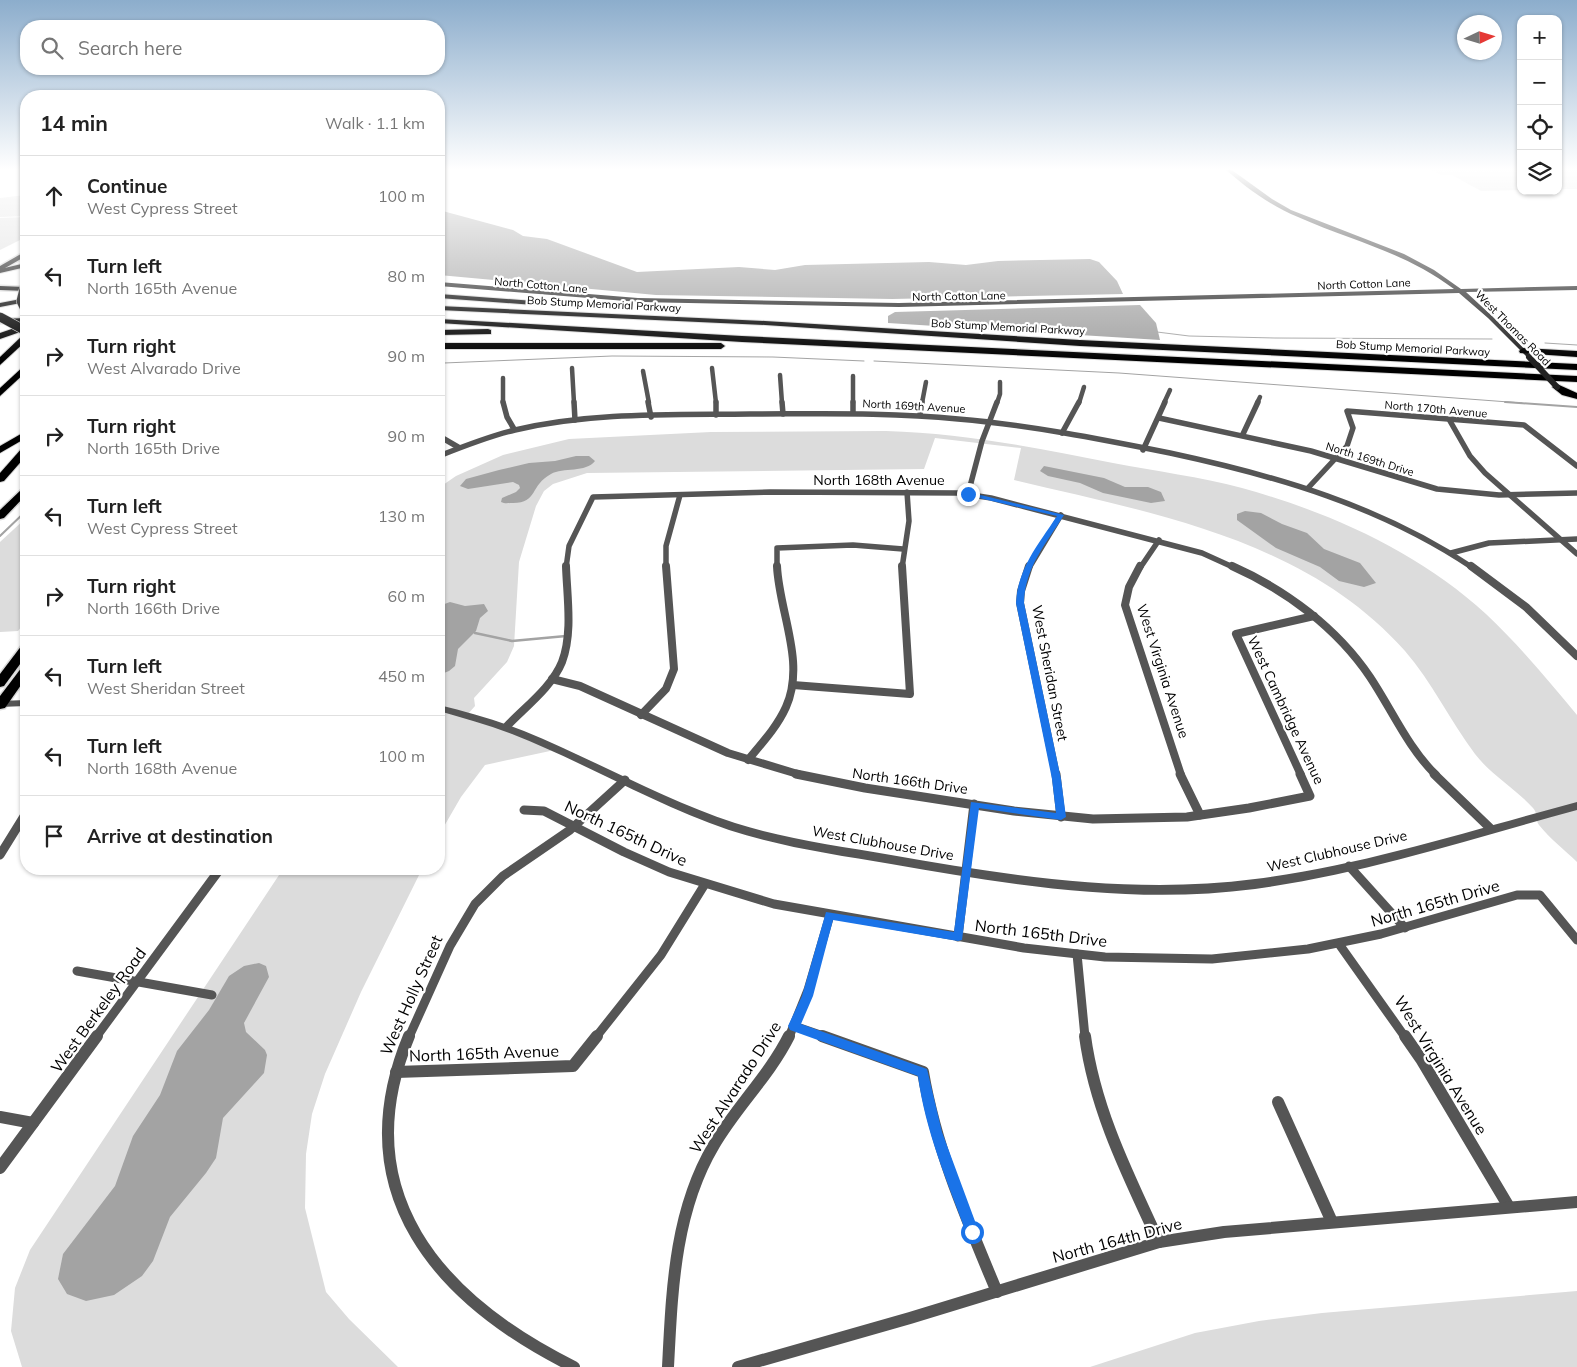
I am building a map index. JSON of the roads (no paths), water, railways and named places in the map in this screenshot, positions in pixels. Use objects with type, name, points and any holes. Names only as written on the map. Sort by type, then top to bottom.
[{"type":"highway","points":[[0,270],[20,267]]},
{"type":"highway","points":[[445,296],[971,336]]},
{"type":"highway","points":[[0,300],[20,300]]},
{"type":"highway","points":[[0,307],[20,302]]},
{"type":"highway","points":[[0,307],[20,309]]},
{"type":"highway","name":"Bob Stump Memorial Parkway","points":[[445,307],[1577,367]]},
{"type":"highway","points":[[0,317],[20,328]]},
{"type":"highway","name":"Bob Stump Memorial Parkway","points":[[445,321],[742,339],[1577,379]]},
{"type":"highway","points":[[0,336],[20,328]]},
{"type":"highway","points":[[445,333],[560,333],[742,339]]},
{"type":"highway","points":[[0,355],[20,337]]},
{"type":"highway","points":[[0,362],[20,343]]},
{"type":"highway","points":[[445,346],[758,346],[960,349]]},
{"type":"highway","points":[[1526,350],[1577,354]]},
{"type":"highway","points":[[0,393],[20,373]]},
{"type":"highway","points":[[1557,387],[1565,393],[1577,396]]},
{"type":"highway","points":[[0,450],[20,438]]},
{"type":"highway","points":[[0,479],[20,457]]},
{"type":"main road","name":"West Thomas Road","points":[[1341,232],[1400,254],[1464,291]]},
{"type":"main road","name":"West Thomas Road","points":[[1345,232],[1398,249],[1440,270],[1526,350],[1557,387]]},
{"type":"main road","points":[[0,270],[20,257]]},
{"type":"main road","name":"North Cotton Lane","points":[[445,285],[638,300],[884,305],[1577,288]]},
{"type":"main road","name":"North Cotton Lane","points":[[445,286],[610,302],[893,309],[1464,291]]},
{"type":"main road","points":[[0,288],[20,289]]},
{"type":"main road","points":[[1350,296],[1374,292]]},
{"type":"main road","points":[[0,321],[20,320]]},
{"type":"main road","points":[[0,516],[20,496]]},
{"type":"main road","points":[[0,683],[20,656]]},
{"type":"main road","points":[[0,705],[20,678]]},
{"type":"street","points":[[572,368],[575,420]]},
{"type":"street","points":[[712,368],[716,393],[716,414]]},
{"type":"street","points":[[643,371],[651,417]]},
{"type":"street","points":[[780,374],[783,414]]},
{"type":"street","points":[[853,376],[853,413]]},
{"type":"street","points":[[445,453],[458,447],[514,429],[506,419],[503,408],[503,378]]},
{"type":"street","points":[[920,414],[926,382]]},
{"type":"street","points":[[968,494],[988,421],[1000,394],[1000,382]]},
{"type":"street","points":[[1062,434],[1084,387]]},
{"type":"street","points":[[1143,450],[1170,390]]},
{"type":"street","points":[[1243,434],[1260,397]]},
{"type":"street","name":"North 170th Avenue","points":[[1337,458],[1347,446],[1353,428],[1347,411],[1450,421],[1524,425],[1577,466]]},
{"type":"street","name":"North 169th Avenue","points":[[514,429],[575,420],[716,414],[920,414],[988,421],[1226,466],[1308,488],[1376,514],[1451,553],[1491,579],[1520,602],[1577,656]]},
{"type":"street","name":"North 169th Drive","points":[[1159,418],[1243,434],[1337,458],[1424,486],[1452,492],[1509,495],[1577,493]]},
{"type":"street","points":[[1450,421],[1470,456],[1509,495],[1577,554]]},
{"type":"street","points":[[445,439],[458,447]]},
{"type":"street","points":[[1308,488],[1337,458]]},
{"type":"street","points":[[793,685],[910,694],[902,568],[903,550],[910,521],[907,492]]},
{"type":"street","name":"North 168th Avenue","points":[[552,679],[566,648],[566,564],[569,546],[593,497],[907,492],[968,494],[1061,515],[1202,553],[1278,590],[1314,616],[1341,640],[1360,664],[1423,763],[1491,829]]},
{"type":"street","points":[[641,715],[666,689],[674,668],[665,554],[668,539],[680,508],[680,495]]},
{"type":"street","name":"West Sheridan Street","points":[[1061,515],[1029,565],[1021,585],[1020,603],[1057,779],[1061,817]]},
{"type":"street","points":[[1451,553],[1489,543],[1577,539]]},
{"type":"street","name":"West Virginia Avenue","points":[[1159,540],[1132,578],[1126,596],[1126,605],[1183,782],[1200,816]]},
{"type":"street","points":[[748,760],[777,723],[790,698],[793,685],[794,661],[778,583],[777,548],[853,545],[903,550]]},
{"type":"street","name":"West Cambridge Avenue","points":[[1310,796],[1236,634],[1314,616]]},
{"type":"street","points":[[507,726],[552,679]]},
{"type":"street","name":"North 166th Drive","points":[[552,679],[580,686],[641,715],[748,760],[834,783],[1061,817],[1124,820],[1200,816],[1244,810],[1310,796]]},
{"type":"street","points":[[0,705],[20,703]]},
{"type":"street","name":"West Clubhouse Drive","points":[[445,710],[507,726],[686,810],[768,836],[823,848],[967,872],[1084,888],[1172,891],[1253,885],[1349,866],[1577,806]]},
{"type":"street","name":"West Holly Street","points":[[574,1367],[538,1348],[460,1292],[436,1265],[413,1232],[394,1185],[387,1147],[388,1122],[396,1072],[404,1048],[451,943],[469,914],[486,892],[515,866],[574,826],[625,780]]},
{"type":"street","points":[[958,937],[974,804]]},
{"type":"street","name":"North 165th Drive","points":[[524,810],[544,811],[641,860],[705,884],[774,904],[958,937],[1078,954],[1142,959],[1238,958],[1339,944],[1405,928],[1518,895],[1540,895],[1577,940]]},
{"type":"street","points":[[0,855],[20,823]]},
{"type":"street","points":[[1349,866],[1405,928]]},
{"type":"street","name":"West Berkeley Road","points":[[0,1168],[216,875]]},
{"type":"street","name":"North 165th Avenue","points":[[396,1072],[573,1066],[661,955],[705,884]]},
{"type":"street","name":"West Alvarado Drive","points":[[668,1367],[672,1276],[683,1220],[691,1196],[718,1138],[766,1076],[794,1026],[807,996],[830,915]]},
{"type":"street","name":"West Virginia Avenue","points":[[1339,944],[1421,1058],[1509,1207]]},
{"type":"street","points":[[1078,954],[1086,1042],[1094,1080],[1120,1155],[1159,1242]]},
{"type":"street","points":[[77,971],[152,986],[212,995]]},
{"type":"street","points":[[794,1026],[923,1072],[926,1098],[945,1158],[997,1292]]},
{"type":"street","points":[[1278,1102],[1332,1222]]},
{"type":"street","points":[[0,1117],[34,1123]]},
{"type":"street","name":"North 164th Drive","points":[[738,1367],[997,1292],[1159,1242],[1224,1232],[1577,1202]]},
{"type":"waterway","points":[[1157,332],[1189,336],[1275,338],[1492,339]]},
{"type":"waterway","points":[[1545,343],[1577,345]]},
{"type":"waterway","points":[[445,363],[612,356],[773,357],[864,361]]},
{"type":"waterway","points":[[874,361],[1119,373],[1522,403]]},
{"type":"waterway","points":[[1505,402],[1577,407]]},
{"type":"waterway","points":[[0,536],[20,517]]},
{"type":"waterway","points":[[475,633],[512,641],[566,636]]}]
